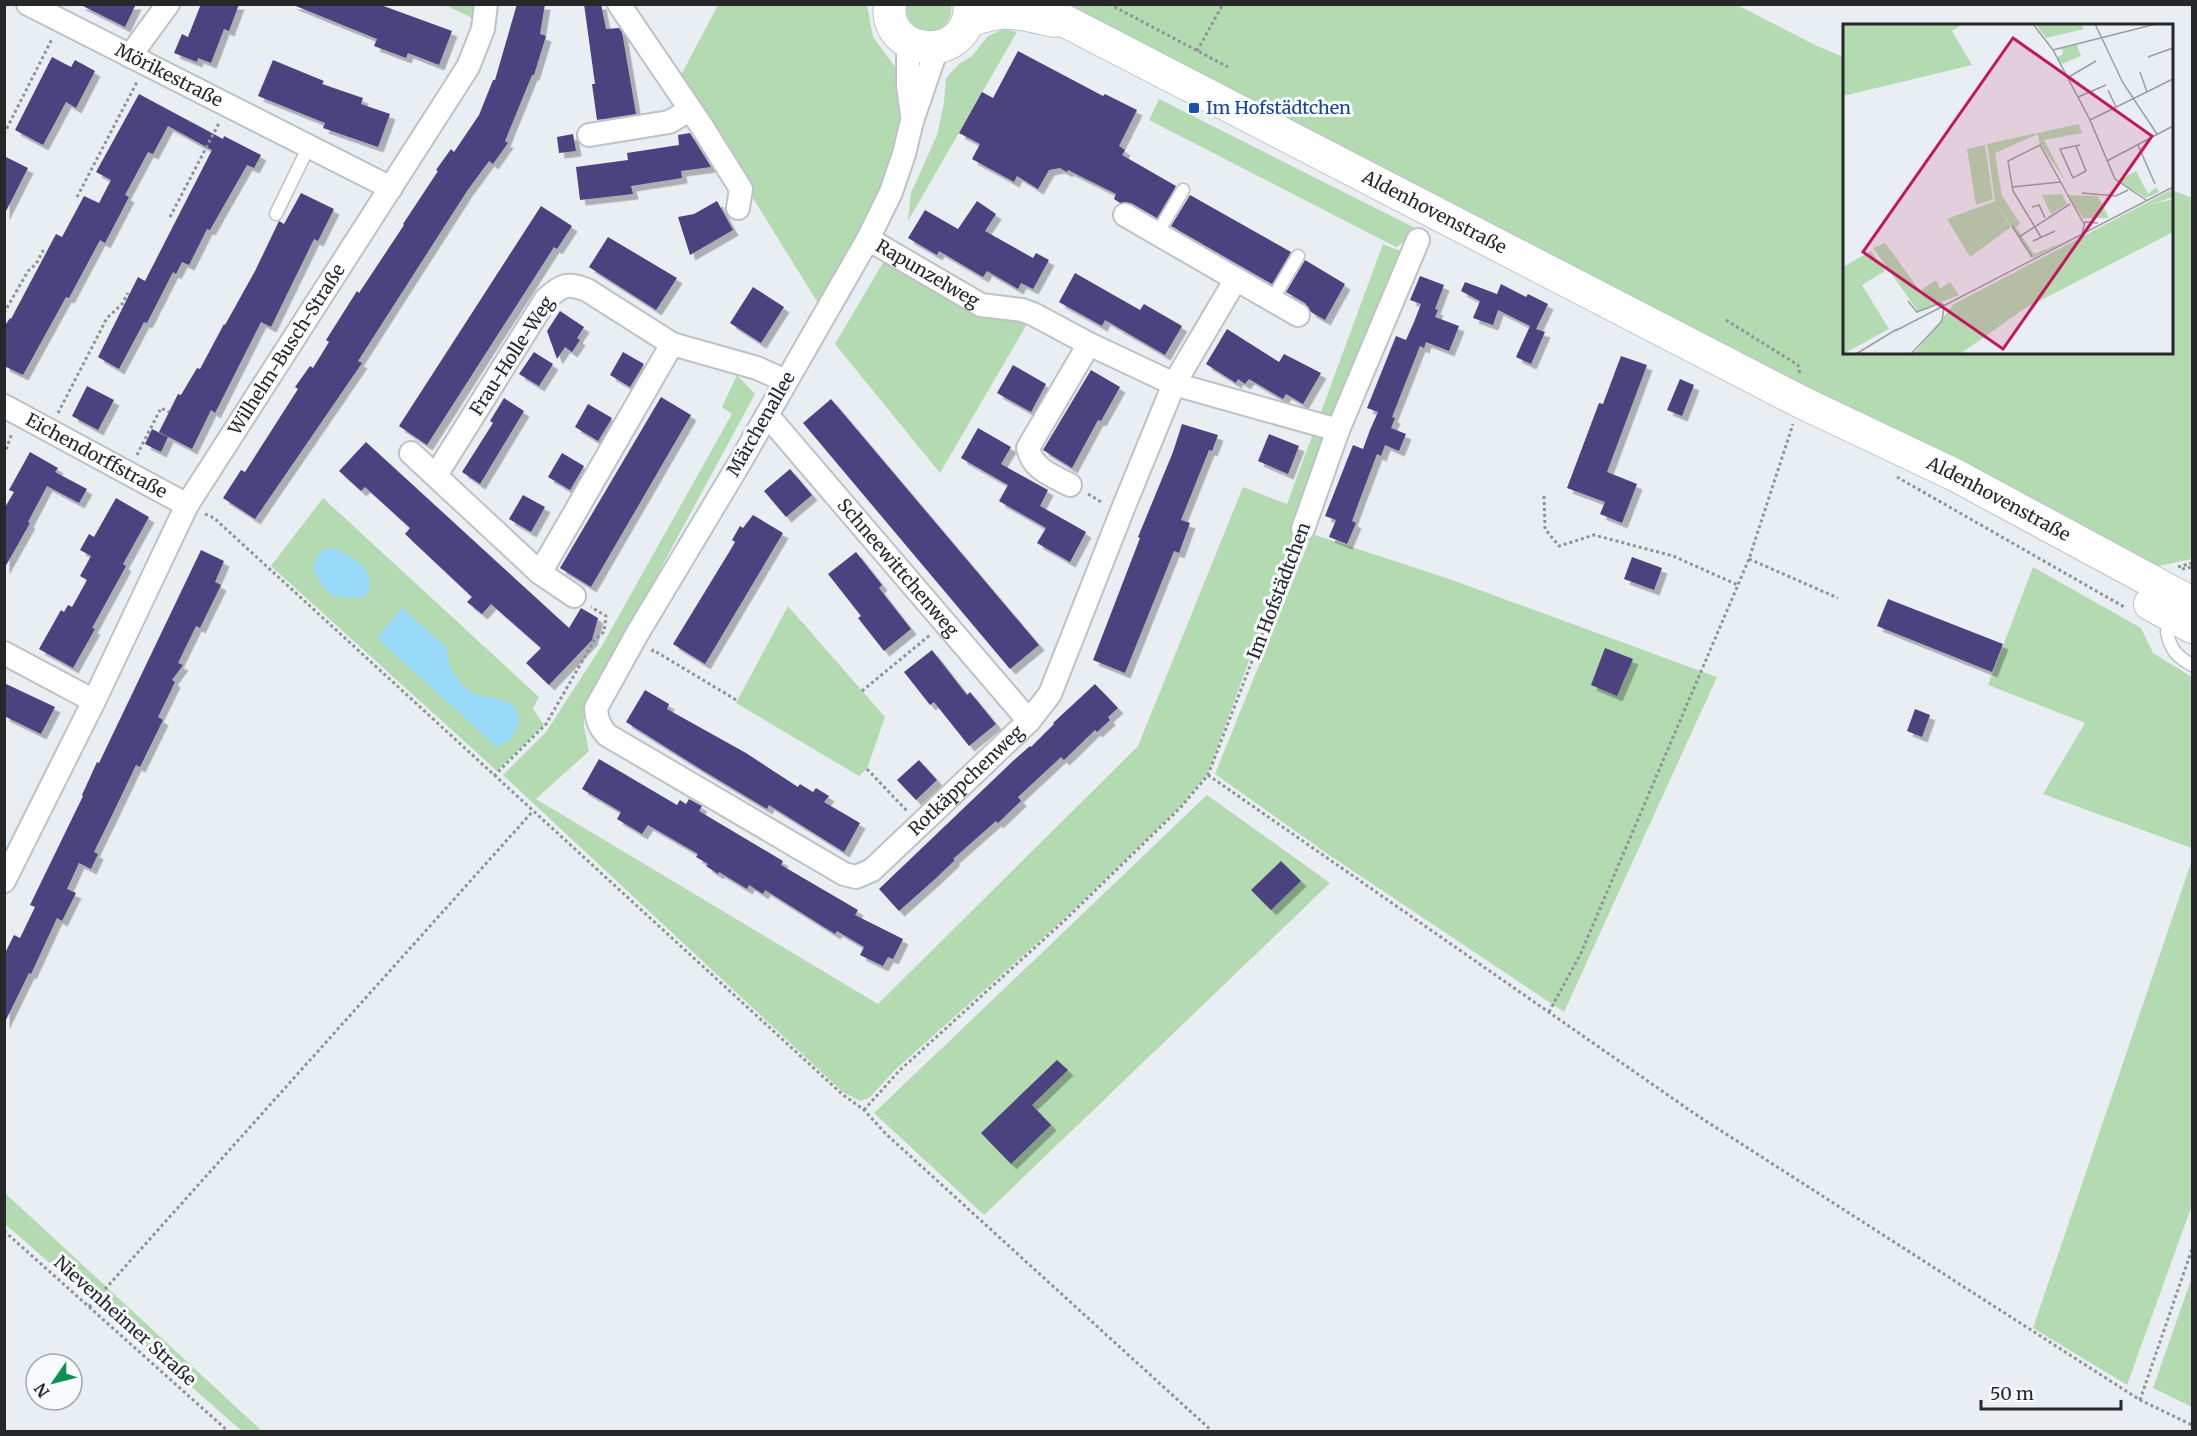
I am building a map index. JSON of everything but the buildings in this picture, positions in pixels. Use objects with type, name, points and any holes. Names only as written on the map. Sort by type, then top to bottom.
[{"type":"street","name":"Mörikestraße","points":[[28,4],[391,188]]},
{"type":"street","points":[[138,60],[168,4]]},
{"type":"street","name":"Wilhelm-Busch-Straße","points":[[6,872],[94,701],[187,505],[468,67],[483,29],[486,4]]},
{"type":"street","points":[[619,4],[741,189],[738,208]]},
{"type":"street","points":[[890,4],[894,28],[923,45],[950,43],[961,34],[969,13]]},
{"type":"street","name":"Aldenhovenstraße","points":[[1032,4],[1066,24],[1801,402],[2000,519],[2188,615]]},
{"type":"street","name":"Aldenhovenstraße","points":[[969,13],[1018,13],[1066,24]]},
{"type":"street","name":"Märchenallee","points":[[597,720],[596,708],[868,239],[891,192],[912,121],[908,85],[923,45]]},
{"type":"street","points":[[589,135],[669,122],[690,110]]},
{"type":"street","points":[[1125,215],[1298,315]]},
{"type":"street","name":"Rapunzelweg","points":[[868,239],[981,305],[1022,310],[1033,314],[1089,344],[1174,384],[1338,430]]},
{"type":"street","name":"Im Hofstädtchen","points":[[1303,529],[1338,430],[1418,240]]},
{"type":"street","points":[[1174,384],[1236,279]]},
{"type":"street","name":"Frau-Holle-Weg","points":[[436,475],[546,299],[561,287],[573,285],[587,290],[672,344],[718,365],[756,368],[786,381]]},
{"type":"street","points":[[540,573],[672,344]]},
{"type":"street","points":[[1070,485],[1038,467],[1030,459],[1028,448],[1089,344]]},
{"type":"street","name":"Rotkäppchenweg","points":[[597,720],[600,728],[607,735],[844,874],[856,878],[872,870],[1029,721],[1050,694],[1174,384]]},
{"type":"street","name":"Eichendorffstraße","points":[[4,406],[187,505]]},
{"type":"street","name":"Schneewittchenweg","points":[[767,415],[1029,721]]},
{"type":"street","points":[[411,453],[540,573],[574,596]]},
{"type":"street","points":[[4,653],[94,701]]},
{"type":"lane","points":[[276,214],[309,146]]},
{"type":"lane","points":[[1157,234],[1183,190]]},
{"type":"lane","points":[[1272,300],[1298,256]]},
{"type":"lane","points":[[2188,615],[2167,632],[2169,645],[2179,658],[2193,665]]},
{"type":"path","points":[[1109,4],[1228,67]]},
{"type":"path","points":[[1197,51],[1223,4]]},
{"type":"path","points":[[4,134],[60,21]]},
{"type":"path","points":[[77,197],[138,60]]},
{"type":"path","points":[[170,217],[228,105]]},
{"type":"path","points":[[4,314],[28,270],[36,264],[44,249]]},
{"type":"path","points":[[49,430],[107,318],[122,304],[128,293]]},
{"type":"path","points":[[1549,1012],[1581,953],[1749,559],[1801,402],[1802,382],[1798,365],[1726,320]]},
{"type":"path","points":[[127,473],[161,408],[169,412]]},
{"type":"path","points":[[1892,474],[2126,608]]},
{"type":"path","points":[[1070,485],[1122,511]]},
{"type":"path","points":[[1544,496],[1545,529],[1559,546],[1594,535],[1674,556],[1738,585]]},
{"type":"path","points":[[187,505],[214,518],[1213,1431]]},
{"type":"path","name":"Im Hofstädtchen","points":[[864,1110],[899,1071],[1081,905],[1181,807],[1208,775],[1303,529]]},
{"type":"path","points":[[1749,559],[1838,598]]},
{"type":"path","points":[[494,776],[546,724],[595,639],[604,632],[606,616]]},
{"type":"path","points":[[862,691],[945,623]]},
{"type":"path","points":[[630,648],[649,658],[653,650],[738,701]]},
{"type":"path","points":[[867,769],[921,825]]},
{"type":"path","points":[[1208,775],[1698,1116],[2140,1400],[2193,1425]]},
{"type":"path","points":[[89,1307],[532,811]]},
{"type":"path","name":"Nievenheimer Straße","points":[[4,1231],[229,1431]]},
{"type":"path","points":[[2140,1400],[2193,1249]]},
{"type":"green space","points":[[445,5],[476,5],[474,19]]},
{"type":"green space","points":[[718,5],[867,5],[873,37],[902,76],[901,118],[883,190],[835,279],[818,303],[679,79]]},
{"type":"green space","points":[[906,5],[951,5],[950,16],[946,24],[938,29],[921,30],[913,25],[908,17]]},
{"type":"green space","points":[[1052,5],[1737,5],[1817,46],[1843,57],[1843,354],[2173,354],[2173,190],[2192,198],[2192,559],[2158,566],[2140,564]]},
{"type":"green space","points":[[1004,29],[1017,32],[908,221],[911,193],[937,135],[944,103],[946,78],[959,64],[972,56],[988,36]]},
{"type":"green space","points":[[1159,99],[1421,231],[1396,247],[1149,120]]},
{"type":"green space","points":[[1383,244],[1405,253],[1297,529],[1208,773],[1181,806],[1065,918],[896,1069],[869,1098],[860,1101],[843,1092],[503,775],[546,732],[603,644],[732,414],[722,407],[737,375],[755,394],[584,710],[584,727],[589,751],[536,799],[878,1004],[1138,746],[1243,487],[1287,504]]},
{"type":"green space","points":[[884,261],[1027,324],[940,473],[835,344]]},
{"type":"green space","points":[[323,498],[539,697],[533,709],[544,725],[497,771],[271,566]]},
{"type":"green space","points":[[1312,534],[1452,580],[1717,677],[1564,1012],[1329,855],[1215,774]]},
{"type":"green space","points":[[2033,567],[2141,628],[2153,653],[2192,677],[2192,848],[2043,794],[2085,723],[1988,685]]},
{"type":"green space","points":[[788,606],[885,717],[867,769],[859,776],[736,703]]},
{"type":"green space","points":[[1207,795],[1330,883],[984,1215],[874,1113]]},
{"type":"green space","points":[[2192,860],[2192,1205],[2127,1385],[2033,1328]]},
{"type":"green space","points":[[5,1193],[262,1431],[242,1431],[5,1224]]},
{"type":"green space","points":[[2192,1277],[2192,1407],[2153,1388]]},
{"type":"water","points":[[332,548],[348,555],[363,566],[370,580],[364,597],[338,596],[326,590],[322,585],[313,568],[321,552]]},
{"type":"water","points":[[402,608],[447,648],[449,665],[459,681],[473,694],[500,699],[514,706],[520,721],[511,739],[497,747],[377,638]]},
{"type":"place","name":"Im Hofstädtchen","points":[[1194,108]]}]
